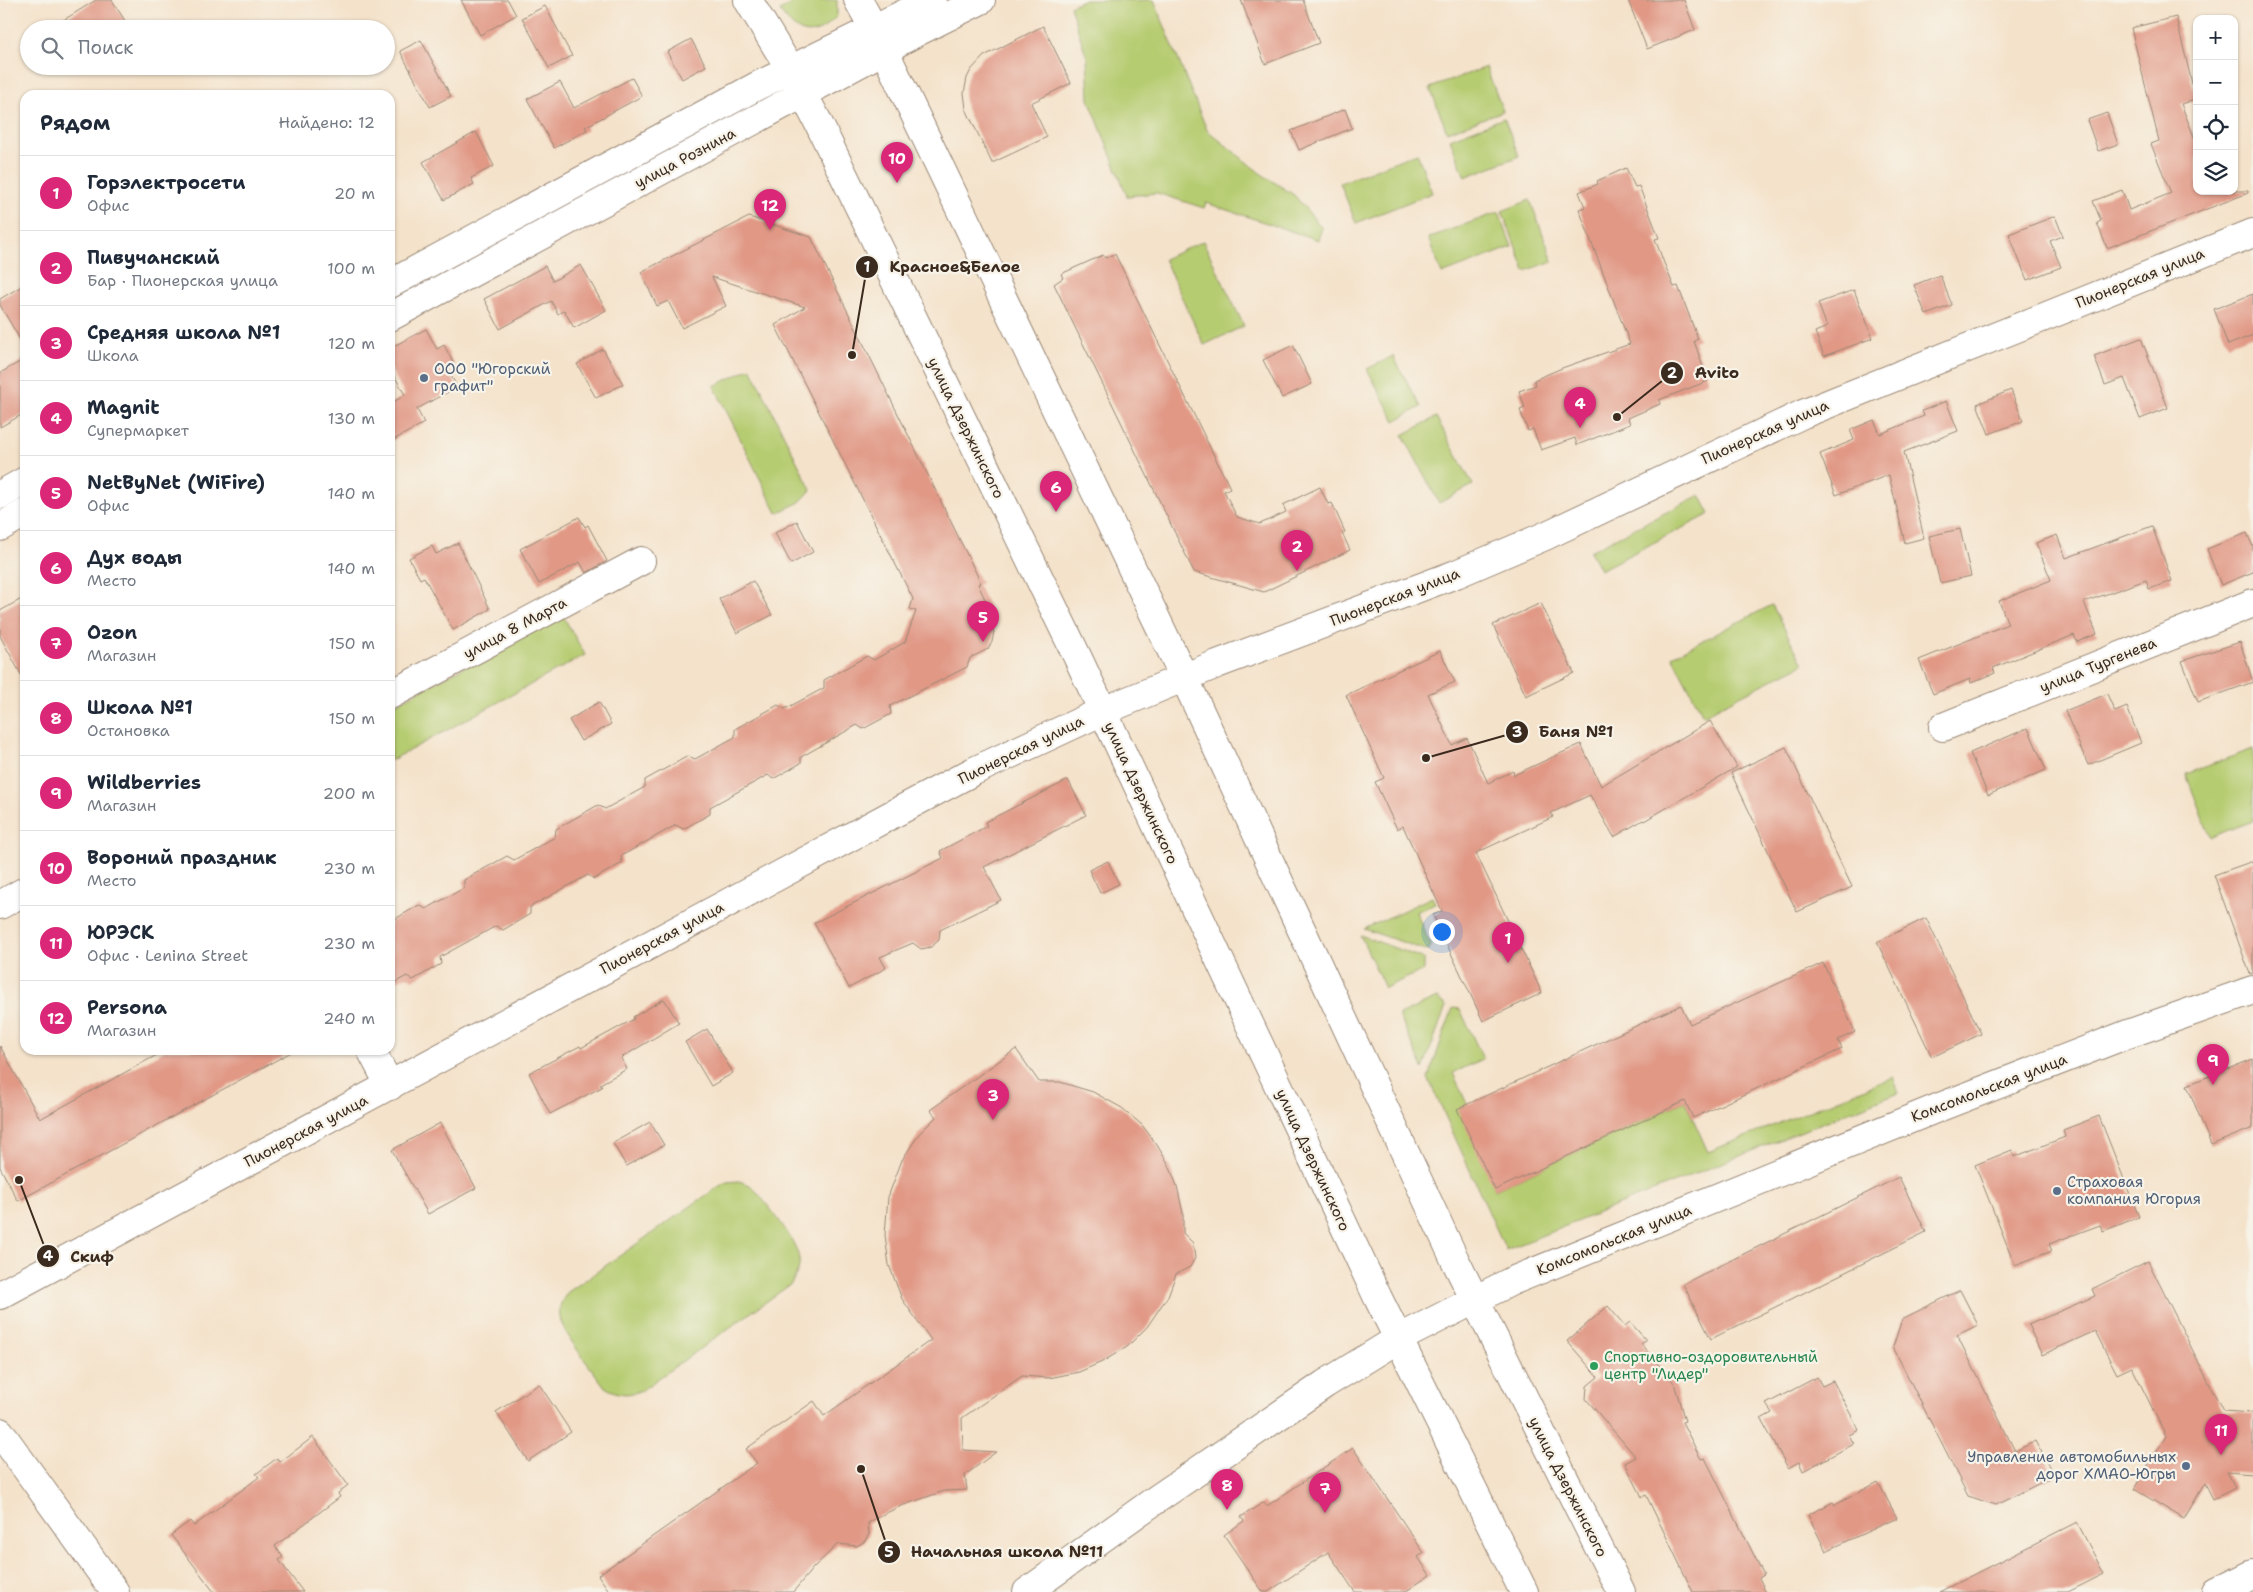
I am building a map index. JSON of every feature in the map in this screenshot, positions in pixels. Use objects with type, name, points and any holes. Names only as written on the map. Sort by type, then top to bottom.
[{"type":"street","name":"улица Дзержинского","points":[[748,0],[803,94],[1103,711],[1398,1340],[1524,1592]]},
{"type":"street","name":"улица Дзержинского","points":[[858,0],[879,38],[1184,677],[1475,1300],[1621,1592]]},
{"type":"street","name":"улица Рознина","points":[[395,314],[803,94],[932,0]]},
{"type":"street","name":"улица Рознина","points":[[395,281],[790,69],[981,0]]},
{"type":"street","name":"Пионерская улица","points":[[0,1295],[974,771],[1103,711],[1184,677],[1472,567],[1545,536],[1803,414],[2253,233]]},
{"type":"street","points":[[0,495],[20,484]]},
{"type":"street","points":[[0,527],[20,516]]},
{"type":"street","name":"улица 8 Марта","points":[[395,692],[641,561]]},
{"type":"street","name":"улица Тургенева","points":[[1943,727],[2253,603]]},
{"type":"street","points":[[0,905],[20,894]]},
{"type":"street","name":"Комсомольская улица","points":[[1028,1592],[1283,1411],[1398,1340],[1512,1281],[1924,1113],[2128,1034],[2253,990]]},
{"type":"street","points":[[374,1055],[390,1086]]},
{"type":"street","points":[[0,1432],[115,1592]]},
{"type":"street","points":[[2217,1592],[2253,1574]]},
{"type":"green space","points":[[796,0],[837,0],[837,16],[829,24],[814,32],[800,31],[780,11]]},
{"type":"green space","points":[[1083,0],[1154,0],[1207,130],[1260,173],[1294,195],[1322,228],[1318,240],[1206,203],[1204,208],[1157,193],[1127,196],[1089,99],[1087,58],[1070,6]]},
{"type":"green space","points":[[1486,67],[1503,111],[1447,132],[1430,88]]},
{"type":"green space","points":[[1504,118],[1519,156],[1465,177],[1450,139]]},
{"type":"green space","points":[[1417,153],[1432,193],[1356,223],[1340,183]]},
{"type":"green space","points":[[1530,200],[1553,261],[1525,271],[1502,211]]},
{"type":"green space","points":[[1499,212],[1512,247],[1442,274],[1428,238]]},
{"type":"green space","points":[[1203,241],[1244,326],[1204,345],[1164,259]]},
{"type":"green space","points":[[1393,356],[1421,407],[1395,421],[1367,369]]},
{"type":"green space","points":[[751,368],[811,490],[800,502],[777,513],[714,386]]},
{"type":"green space","points":[[1436,417],[1473,485],[1439,503],[1403,435]]},
{"type":"green space","points":[[1700,495],[1710,514],[1600,570],[1590,551]]},
{"type":"green space","points":[[1772,605],[1803,664],[1703,715],[1672,656]]},
{"type":"green space","points":[[562,614],[585,655],[395,758],[395,704]]},
{"type":"green space","points":[[2253,749],[2253,821],[2210,837],[2186,774]]},
{"type":"green space","points":[[1432,897],[1435,903],[1416,912],[1431,946],[1428,951],[1364,929]]},
{"type":"green space","points":[[1360,935],[1424,959],[1424,970],[1385,988]]},
{"type":"green space","points":[[1437,998],[1446,1006],[1423,1069],[1399,1015]]},
{"type":"green space","points":[[1453,1008],[1460,1009],[1483,1059],[1453,1073],[1467,1104],[1495,1190],[1685,1101],[1708,1152],[1893,1077],[1899,1092],[1506,1250],[1428,1078]]},
{"type":"green space","points":[[739,1181],[750,1185],[757,1192],[791,1238],[799,1258],[799,1266],[791,1284],[642,1390],[623,1394],[605,1387],[566,1333],[560,1317],[561,1304],[564,1298],[568,1292],[718,1187],[727,1182]]},
{"type":"building","points":[[96,0],[112,0],[124,20],[64,20]]},
{"type":"building","points":[[461,0],[508,0],[516,15],[480,35]]},
{"type":"building","points":[[1241,0],[1303,0],[1319,43],[1265,64]]},
{"type":"building","points":[[1628,0],[1684,0],[1695,30],[1647,49]]},
{"type":"building","points":[[545,6],[572,56],[549,68],[522,18]]},
{"type":"building","points":[[2176,17],[2193,88],[2193,101],[2181,104],[2193,134],[2193,195],[2238,195],[2238,191],[2248,191],[2248,193],[2107,248],[2097,223],[2101,221],[2093,201],[2122,190],[2129,210],[2171,193],[2151,144],[2159,141],[2131,28]]},
{"type":"building","points":[[1043,26],[1071,83],[1031,103],[1047,137],[992,163],[966,109],[964,93],[967,78],[971,70],[984,56]]},
{"type":"building","points":[[691,39],[706,66],[682,79],[667,52]]},
{"type":"building","points":[[421,40],[451,96],[430,107],[400,51]]},
{"type":"building","points":[[632,78],[642,96],[585,127],[587,130],[554,148],[527,99],[560,82],[574,108]]},
{"type":"building","points":[[1345,109],[1352,128],[1299,150],[1291,131]]},
{"type":"building","points":[[2107,113],[2118,144],[2098,151],[2087,120]]},
{"type":"building","points":[[476,132],[494,166],[471,178],[474,184],[444,200],[423,162]]},
{"type":"building","points":[[1626,168],[1635,187],[1639,186],[1659,238],[1655,239],[1664,263],[1674,287],[1678,286],[1698,339],[1694,341],[1708,381],[1659,400],[1660,404],[1628,418],[1630,424],[1577,445],[1575,438],[1541,450],[1533,429],[1528,431],[1520,410],[1525,408],[1519,391],[1536,385],[1534,380],[1562,368],[1630,344],[1579,209],[1585,207],[1579,192],[1598,184],[1597,181]]},
{"type":"building","points":[[2055,216],[2063,236],[2050,241],[2061,267],[2027,280],[2009,234]]},
{"type":"building","points":[[749,217],[811,237],[981,583],[978,584],[988,606],[986,615],[994,632],[992,642],[988,649],[970,658],[967,667],[890,706],[891,714],[863,729],[857,725],[801,757],[801,763],[773,779],[768,775],[710,807],[710,814],[683,829],[676,825],[621,856],[622,863],[594,879],[588,875],[530,907],[530,914],[503,930],[496,926],[440,957],[441,964],[413,980],[407,976],[395,982],[395,919],[419,905],[426,909],[464,888],[464,880],[507,856],[514,860],[555,837],[556,829],[598,805],[605,809],[645,787],[645,780],[688,756],[695,759],[735,737],[735,729],[778,705],[785,709],[824,688],[824,680],[867,656],[874,660],[905,642],[916,611],[910,609],[913,599],[775,325],[805,307],[712,277],[726,306],[682,328],[668,301],[657,306],[641,272]]},
{"type":"building","points":[[1115,254],[1230,488],[1224,491],[1237,517],[1260,524],[1286,512],[1283,505],[1320,487],[1328,504],[1332,503],[1345,532],[1342,533],[1350,550],[1264,592],[1194,572],[1054,284],[1063,278],[1061,274],[1103,255],[1105,258]]},
{"type":"building","points":[[581,265],[606,310],[574,328],[564,310],[558,314],[551,301],[500,329],[484,299],[545,266],[553,281]]},
{"type":"building","points":[[1940,275],[1952,305],[1926,315],[1914,285]]},
{"type":"building","points":[[20,287],[20,339],[0,305],[0,299]]},
{"type":"building","points":[[1854,290],[1873,338],[1824,356],[1815,332],[1827,327],[1818,303]]},
{"type":"building","points":[[2253,294],[2253,335],[2228,345],[2214,309]]},
{"type":"building","name":"ООО \"Югорский графит\"","points":[[426,329],[437,349],[444,345],[454,364],[447,368],[457,387],[417,409],[424,423],[395,439],[395,401],[405,395],[395,377],[395,345]]},
{"type":"building","points":[[2141,338],[2168,408],[2140,419],[2124,378],[2105,385],[2094,356]]},
{"type":"building","points":[[1293,345],[1312,384],[1282,398],[1263,360]]},
{"type":"building","points":[[603,349],[623,384],[596,398],[577,364]]},
{"type":"building","points":[[20,362],[20,416],[0,427],[0,373]]},
{"type":"building","points":[[2011,390],[2023,421],[1989,434],[1977,404]]},
{"type":"building","points":[[1946,401],[1958,431],[1904,452],[1924,538],[1905,543],[1889,475],[1836,495],[1820,454],[1854,440],[1850,430],[1874,420],[1880,434],[1924,416],[1922,411]]},
{"type":"building","points":[[579,517],[585,527],[588,525],[607,561],[586,573],[580,562],[539,584],[520,549]]},
{"type":"building","points":[[797,521],[813,552],[791,564],[775,533]]},
{"type":"building","points":[[2152,526],[2172,581],[2149,589],[2146,580],[2084,602],[2097,634],[2077,642],[2074,635],[1993,668],[1995,673],[1971,683],[1970,679],[1933,694],[1919,660],[2008,624],[1999,601],[2051,580],[2036,543],[2057,535],[2066,558]]},
{"type":"building","points":[[1960,529],[1971,576],[1940,583],[1929,536]]},
{"type":"building","points":[[2247,533],[2253,547],[2253,572],[2221,585],[2207,549]]},
{"type":"building","points":[[458,543],[490,609],[453,630],[424,577],[420,579],[409,558],[432,546],[436,554]]},
{"type":"building","points":[[753,581],[772,615],[737,633],[719,599]]},
{"type":"building","points":[[20,600],[20,673],[0,636],[0,611]]},
{"type":"building","points":[[1541,603],[1574,673],[1526,696],[1493,625]]},
{"type":"building","points":[[2240,642],[2253,682],[2198,702],[2182,661]]},
{"type":"building","points":[[1440,651],[1455,682],[1428,694],[1452,745],[1467,738],[1488,783],[1513,771],[1514,775],[1581,744],[1601,786],[1710,721],[1737,767],[1614,837],[1590,795],[1551,813],[1553,817],[1476,853],[1542,993],[1483,1021],[1433,915],[1442,911],[1403,826],[1397,829],[1375,782],[1384,778],[1346,695]]},
{"type":"building","points":[[2107,694],[2115,712],[2127,707],[2141,743],[2088,765],[2065,711]]},
{"type":"building","points":[[599,702],[611,724],[581,741],[569,720]]},
{"type":"building","points":[[2028,728],[2046,770],[1988,795],[1970,753]]},
{"type":"building","points":[[1786,747],[1852,887],[1797,912],[1731,773]]},
{"type":"building","points":[[1068,780],[1086,815],[984,867],[1001,900],[940,930],[939,940],[931,947],[921,949],[913,943],[880,957],[886,968],[849,988],[814,923],[943,858],[940,851],[987,826],[985,822]]},
{"type":"building","points":[[1108,861],[1119,884],[1100,893],[1089,870]]},
{"type":"building","points":[[2253,861],[2253,973],[2250,974],[2214,875]]},
{"type":"building","points":[[1926,918],[1981,1034],[1932,1057],[1877,942]]},
{"type":"building","points":[[1823,963],[1855,1032],[1838,1040],[1842,1049],[1693,1118],[1685,1101],[1495,1190],[1457,1109],[1681,1005],[1690,1024]]},
{"type":"building","points":[[664,999],[679,1023],[621,1058],[627,1069],[600,1084],[602,1087],[550,1114],[529,1073],[580,1046],[581,1048],[634,1019],[633,1017]]},
{"type":"building","points":[[707,1029],[733,1073],[711,1086],[685,1042]]},
{"type":"building","points":[[0,1046],[40,1119],[157,1055],[286,1055],[18,1201],[0,1167]]},
{"type":"building","points":[[1016,1049],[1039,1082],[1060,1082],[1093,1092],[1122,1108],[1142,1125],[1169,1165],[1177,1186],[1183,1213],[1183,1233],[1193,1243],[1195,1258],[1190,1267],[1176,1274],[1168,1296],[1147,1327],[1127,1347],[1102,1362],[1079,1372],[1049,1378],[1022,1376],[962,1418],[963,1450],[996,1452],[965,1475],[967,1490],[944,1491],[901,1506],[868,1523],[869,1534],[865,1541],[857,1546],[838,1544],[813,1568],[793,1592],[610,1592],[598,1575],[757,1463],[746,1449],[814,1401],[824,1416],[931,1340],[902,1299],[889,1265],[885,1235],[888,1197],[902,1160],[919,1134],[936,1117],[930,1110]]},
{"type":"building","points":[[2253,1059],[2253,1128],[2211,1145],[2187,1085]]},
{"type":"building","name":"Страховая компания Югория","points":[[2099,1116],[2139,1217],[2103,1231],[2100,1225],[2049,1244],[2052,1251],[2015,1265],[1975,1165],[2012,1150],[2014,1157],[2065,1137],[2063,1130]]},
{"type":"building","points":[[650,1122],[664,1145],[626,1166],[613,1143]]},
{"type":"building","points":[[440,1123],[476,1188],[428,1214],[392,1150]]},
{"type":"building","points":[[1899,1177],[1926,1232],[1711,1339],[1683,1284]]},
{"type":"building","points":[[2148,1261],[2223,1411],[2253,1413],[2253,1474],[2226,1472],[2235,1488],[2213,1499],[2205,1483],[2184,1519],[2134,1489],[2166,1436],[2132,1367],[2117,1374],[2095,1331],[2042,1355],[2028,1325],[2095,1296],[2092,1289]]},
{"type":"building","points":[[1960,1290],[1978,1325],[1957,1335],[2015,1451],[2036,1441],[2054,1476],[1996,1505],[1968,1496],[1893,1347],[1902,1319]]},
{"type":"building","points":[[1608,1306],[1625,1326],[1630,1322],[1646,1340],[1641,1344],[1674,1383],[1685,1421],[1682,1422],[1701,1459],[1705,1458],[1764,1575],[1759,1578],[1766,1592],[1693,1592],[1646,1495],[1642,1497],[1625,1463],[1636,1457],[1586,1399],[1587,1386],[1598,1377],[1567,1341]]},
{"type":"building","points":[[1817,1377],[1822,1386],[1833,1381],[1859,1430],[1849,1435],[1854,1444],[1803,1471],[1799,1462],[1788,1468],[1761,1419],[1772,1413],[1766,1404]]},
{"type":"building","points":[[539,1384],[571,1432],[528,1461],[496,1412]]},
{"type":"building","points":[[313,1437],[348,1485],[338,1493],[340,1497],[275,1546],[283,1557],[279,1560],[303,1592],[214,1592],[171,1535],[190,1521],[194,1526],[259,1477],[256,1474],[277,1458],[280,1462]]},
{"type":"building","points":[[1353,1448],[1424,1553],[1418,1557],[1430,1575],[1405,1592],[1355,1592],[1328,1552],[1268,1592],[1263,1592],[1224,1535],[1244,1521],[1241,1517],[1264,1502],[1267,1506]]},
{"type":"building","points":[[1878,1482],[1897,1518],[1826,1551],[1808,1515],[1833,1502],[1835,1505]]},
{"type":"building","points":[[2077,1522],[2104,1574],[2068,1592],[1939,1592]]},
{"type":"place","name":"Вороний праздник","points":[[897,183]]},
{"type":"place","name":"Persona","points":[[770,230]]},
{"type":"place","name":"Красное&Белое","points":[[852,355]]},
{"type":"place","name":"ООО \"Югорский графит\"","points":[[424,378]]},
{"type":"place","name":"Avito","points":[[1617,417]]},
{"type":"place","name":"Magnit","points":[[1580,428]]},
{"type":"place","name":"Дух воды","points":[[1056,512]]},
{"type":"place","name":"Пивучанский","points":[[1297,571]]},
{"type":"place","name":"NetByNet (WiFire)","points":[[983,642]]},
{"type":"place","name":"Баня №1","points":[[1426,758]]},
{"type":"place","name":"Горэлектросети","points":[[1508,963]]},
{"type":"place","name":"Wildberries","points":[[2213,1085]]},
{"type":"place","name":"Средняя школа №1","points":[[993,1120]]},
{"type":"place","name":"Скиф","points":[[19,1180]]},
{"type":"place","name":"Страховая компания Югория","points":[[2057,1191]]},
{"type":"place","name":"Спортивно-оздоровительный центр \"Лидер\"","points":[[1594,1366]]},
{"type":"place","name":"ЮРЭСК","points":[[2221,1455]]},
{"type":"place","name":"Управление автомобильных дорог ХМАО-Югры","points":[[2186,1466]]},
{"type":"place","name":"Начальная школа №11","points":[[861,1469]]},
{"type":"place","name":"Школа №1","points":[[1227,1510]]},
{"type":"place","name":"Ozon","points":[[1325,1513]]}]
